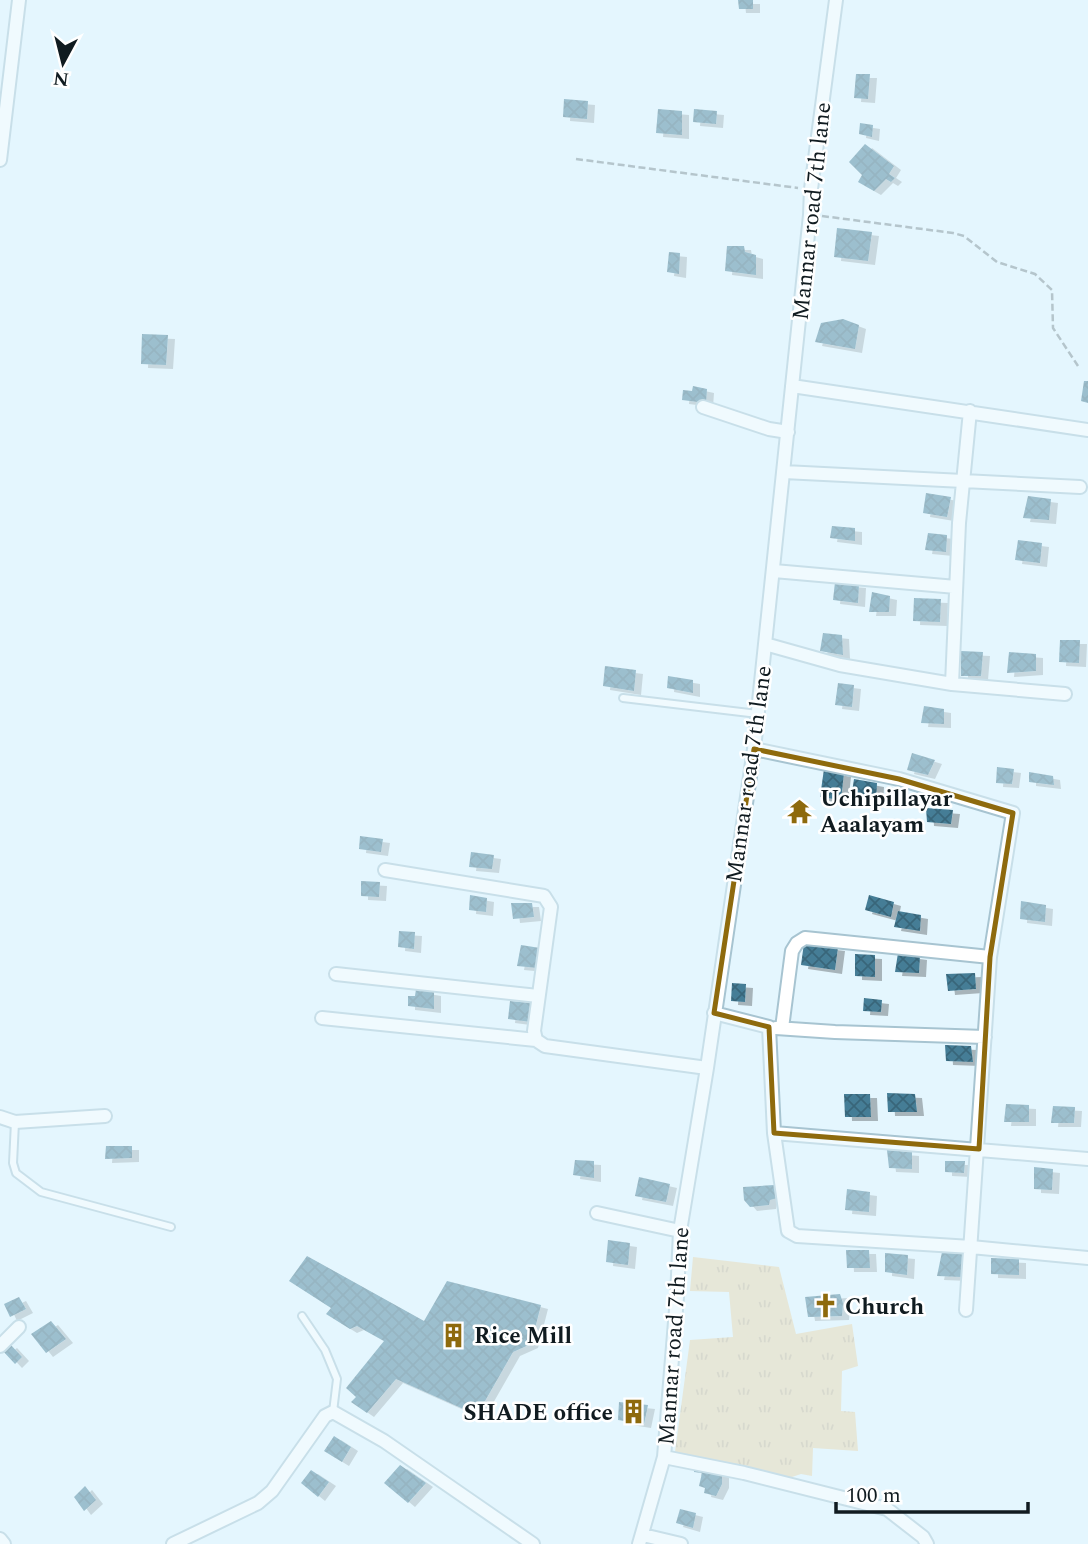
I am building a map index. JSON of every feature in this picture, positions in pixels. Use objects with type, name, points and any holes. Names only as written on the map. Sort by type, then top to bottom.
[{"type":"street","points":[[0,160],[19,0]]},
{"type":"street","name":"Mannar road 7th lane","points":[[641,1539],[664,1457],[680,1231],[754,749],[811,189],[836,0]]},
{"type":"street","points":[[792,386],[1088,430]]},
{"type":"street","points":[[703,407],[769,429],[788,432]]},
{"type":"street","points":[[952,684],[962,482],[970,411]]},
{"type":"street","points":[[784,472],[1080,487]]},
{"type":"street","points":[[774,571],[956,587]]},
{"type":"street","points":[[765,644],[840,664],[952,684],[1065,694]]},
{"type":"street","points":[[754,749],[899,779],[1013,813],[990,957],[966,1310]]},
{"type":"street","points":[[385,870],[544,896],[551,907],[534,1031],[536,1040]]},
{"type":"street","points":[[990,957],[805,938],[797,943],[792,951],[776,1028],[774,1133],[788,1231],[797,1236],[971,1247],[1088,1258]]},
{"type":"street","points":[[336,974],[538,996]]},
{"type":"street","points":[[714,1013],[776,1028],[985,1037]]},
{"type":"street","points":[[322,1017],[536,1040],[545,1046],[707,1068]]},
{"type":"street","points":[[0,1117],[15,1122],[105,1116]]},
{"type":"street","points":[[774,1133],[1088,1159]]},
{"type":"street","points":[[597,1213],[680,1231]]},
{"type":"street","points":[[0,1346],[19,1327]]},
{"type":"street","points":[[173,1544],[258,1503],[272,1491],[325,1416],[333,1412],[384,1441],[533,1544]]},
{"type":"street","points":[[664,1457],[744,1473],[887,1509],[923,1537],[927,1544]]},
{"type":"street","points":[[0,1539],[4,1544]]},
{"type":"street","points":[[641,1539],[681,1544]]},
{"type":"lane","points":[[623,698],[758,714]]},
{"type":"lane","points":[[15,1122],[13,1163],[16,1173],[41,1192],[171,1227]]},
{"type":"lane","points":[[302,1316],[325,1350],[337,1379],[333,1412]]},
{"type":"path","points":[[576,159],[811,189]]},
{"type":"path","points":[[810,215],[953,233],[964,236],[997,262],[1035,274],[1052,290],[1053,328],[1078,366]]},
{"type":"highlighted area","points":[[754,749],[899,779],[1013,813],[990,957],[979,1149],[774,1133],[769,1027],[714,1013]]},
{"type":"green space","points":[[693,1257],[779,1267],[796,1334],[852,1324],[858,1366],[842,1371],[841,1411],[855,1412],[858,1451],[813,1448],[812,1476],[801,1474],[789,1478],[711,1464],[675,1452],[690,1340],[733,1337],[729,1292],[690,1291]]},
{"type":"building","points":[[738,0],[753,0],[753,9],[739,9]]},
{"type":"building","points":[[856,74],[870,74],[868,99],[854,98]]},
{"type":"building","points":[[564,99],[588,101],[587,119],[563,117]]},
{"type":"building","points":[[658,109],[682,111],[682,135],[656,133]]},
{"type":"building","points":[[694,109],[717,111],[716,124],[693,122]]},
{"type":"building","points":[[860,123],[873,125],[872,137],[859,134]]},
{"type":"building","points":[[865,144],[894,166],[889,174],[895,178],[891,182],[886,179],[874,191],[858,182],[862,175],[849,162]]},
{"type":"building","points":[[837,228],[872,232],[868,261],[834,257]]},
{"type":"building","points":[[727,246],[744,246],[745,252],[756,255],[756,275],[725,271]]},
{"type":"building","points":[[669,252],[680,253],[679,274],[667,272]]},
{"type":"building","points":[[843,319],[859,325],[855,349],[815,342],[821,323]]},
{"type":"building","points":[[142,334],[168,335],[166,365],[141,364]]},
{"type":"building","points":[[1084,381],[1088,381],[1088,403],[1081,401]]},
{"type":"building","points":[[693,386],[707,389],[706,403],[682,400],[683,390],[692,391]]},
{"type":"building","points":[[926,493],[951,497],[947,517],[923,513]]},
{"type":"building","points":[[1028,496],[1051,499],[1049,520],[1023,518]]},
{"type":"building","points":[[832,526],[855,528],[855,541],[830,538]]},
{"type":"building","points":[[928,533],[947,535],[946,552],[925,550]]},
{"type":"building","points":[[1018,540],[1042,543],[1040,563],[1015,560]]},
{"type":"building","points":[[835,582],[859,584],[858,603],[833,600]]},
{"type":"building","points":[[872,592],[890,596],[889,612],[869,612]]},
{"type":"building","points":[[914,598],[941,599],[940,622],[913,621]]},
{"type":"building","points":[[823,633],[842,635],[843,655],[820,651]]},
{"type":"building","points":[[1060,640],[1080,640],[1079,663],[1059,662]]},
{"type":"building","points":[[961,651],[983,652],[981,676],[961,676]]},
{"type":"building","points":[[1009,652],[1036,654],[1036,671],[1007,673]]},
{"type":"building","points":[[605,666],[636,670],[634,691],[603,686]]},
{"type":"building","points":[[668,676],[693,680],[693,693],[667,688]]},
{"type":"building","points":[[838,683],[854,685],[852,707],[835,705]]},
{"type":"building","points":[[924,706],[944,709],[944,724],[921,723]]},
{"type":"building","points":[[912,753],[935,760],[928,775],[907,770]]},
{"type":"building","points":[[997,767],[1014,769],[1012,784],[996,783]]},
{"type":"building","points":[[824,769],[844,773],[841,800],[820,797]]},
{"type":"building","points":[[1029,772],[1053,776],[1054,785],[1029,782]]},
{"type":"building","points":[[854,779],[877,783],[876,803],[851,799]]},
{"type":"building","points":[[926,808],[953,810],[951,824],[927,822]]},
{"type":"building","points":[[360,836],[383,839],[381,852],[359,849]]},
{"type":"building","points":[[471,852],[494,855],[492,869],[469,867]]},
{"type":"building","points":[[361,881],[380,882],[379,897],[361,896]]},
{"type":"building","points":[[470,895],[487,898],[486,912],[469,910]]},
{"type":"building","points":[[869,895],[894,902],[891,917],[865,910]]},
{"type":"building","points":[[1021,901],[1046,905],[1045,922],[1020,919]]},
{"type":"building","points":[[511,903],[532,903],[534,917],[513,919]]},
{"type":"building","points":[[898,911],[921,915],[920,931],[894,927]]},
{"type":"building","points":[[399,931],[415,932],[414,949],[398,947]]},
{"type":"building","points":[[804,943],[838,947],[835,970],[801,965]]},
{"type":"building","points":[[521,945],[540,948],[538,968],[517,966]]},
{"type":"building","points":[[898,953],[920,956],[919,973],[895,972]]},
{"type":"building","points":[[855,954],[875,955],[875,977],[855,976]]},
{"type":"building","points":[[975,973],[976,989],[948,991],[946,974]]},
{"type":"building","points":[[732,983],[746,984],[745,1002],[731,1001]]},
{"type":"building","points":[[416,989],[434,992],[434,1009],[408,1006],[408,996],[415,996]]},
{"type":"building","points":[[864,998],[882,1000],[881,1012],[863,1011]]},
{"type":"building","points":[[510,1001],[532,1003],[531,1022],[508,1019]]},
{"type":"building","points":[[945,1045],[971,1046],[973,1062],[946,1061]]},
{"type":"building","points":[[887,1093],[915,1094],[917,1112],[888,1112]]},
{"type":"building","points":[[844,1094],[870,1094],[871,1117],[845,1117]]},
{"type":"building","points":[[1006,1104],[1029,1105],[1029,1122],[1004,1122]]},
{"type":"building","points":[[1053,1106],[1075,1107],[1074,1123],[1051,1123]]},
{"type":"building","points":[[106,1146],[132,1146],[132,1158],[105,1159]]},
{"type":"building","points":[[887,1150],[912,1152],[912,1169],[889,1168]]},
{"type":"building","points":[[575,1160],[594,1161],[594,1178],[573,1175]]},
{"type":"building","points":[[945,1161],[965,1161],[964,1173],[945,1172]]},
{"type":"building","points":[[1034,1167],[1053,1169],[1052,1190],[1034,1189]]},
{"type":"building","points":[[639,1177],[670,1184],[666,1202],[635,1196]]},
{"type":"building","points":[[774,1185],[777,1198],[770,1200],[769,1205],[750,1207],[744,1200],[743,1187]]},
{"type":"building","points":[[847,1189],[870,1192],[869,1212],[845,1210]]},
{"type":"building","points":[[608,1240],[630,1243],[628,1265],[606,1262]]},
{"type":"building","points":[[846,1250],[869,1250],[870,1268],[847,1268]]},
{"type":"building","points":[[942,1252],[963,1254],[962,1277],[937,1276]]},
{"type":"building","points":[[885,1253],[908,1255],[907,1275],[885,1272]]},
{"type":"building","name":"Rice Mill","points":[[307,1256],[424,1321],[447,1281],[541,1305],[531,1344],[513,1352],[477,1415],[396,1379],[367,1413],[351,1402],[356,1397],[346,1388],[384,1341],[357,1326],[350,1329],[326,1314],[331,1308],[289,1281]]},
{"type":"building","points":[[991,1258],[1019,1259],[1019,1275],[991,1274]]},
{"type":"building","name":"Church","points":[[840,1294],[843,1303],[842,1316],[808,1317],[805,1297]]},
{"type":"building","points":[[19,1297],[26,1309],[10,1317],[4,1304]]},
{"type":"building","points":[[51,1321],[66,1339],[46,1353],[31,1334]]},
{"type":"building","points":[[10,1344],[22,1357],[15,1364],[2,1350]]},
{"type":"building","name":"SHADE office","points":[[619,1402],[648,1405],[644,1424],[618,1420]]},
{"type":"building","points":[[334,1436],[351,1447],[342,1462],[324,1451]]},
{"type":"building","points":[[400,1465],[426,1483],[408,1503],[384,1483]]},
{"type":"building","points":[[694,1465],[722,1473],[722,1484],[716,1496],[704,1493],[705,1488],[699,1486],[702,1473],[694,1472]]},
{"type":"building","points":[[311,1470],[329,1482],[318,1497],[301,1483]]},
{"type":"building","points":[[85,1486],[96,1500],[84,1511],[74,1497]]},
{"type":"building","points":[[680,1509],[696,1513],[693,1528],[676,1523]]},
{"type":"place","name":"Uchipillayar Aaalayam","points":[[800,811]]},
{"type":"place","name":"Church","points":[[825,1306]]},
{"type":"place","name":"Rice Mill","points":[[454,1335]]},
{"type":"place","name":"SHADE office","points":[[633,1412]]}]
